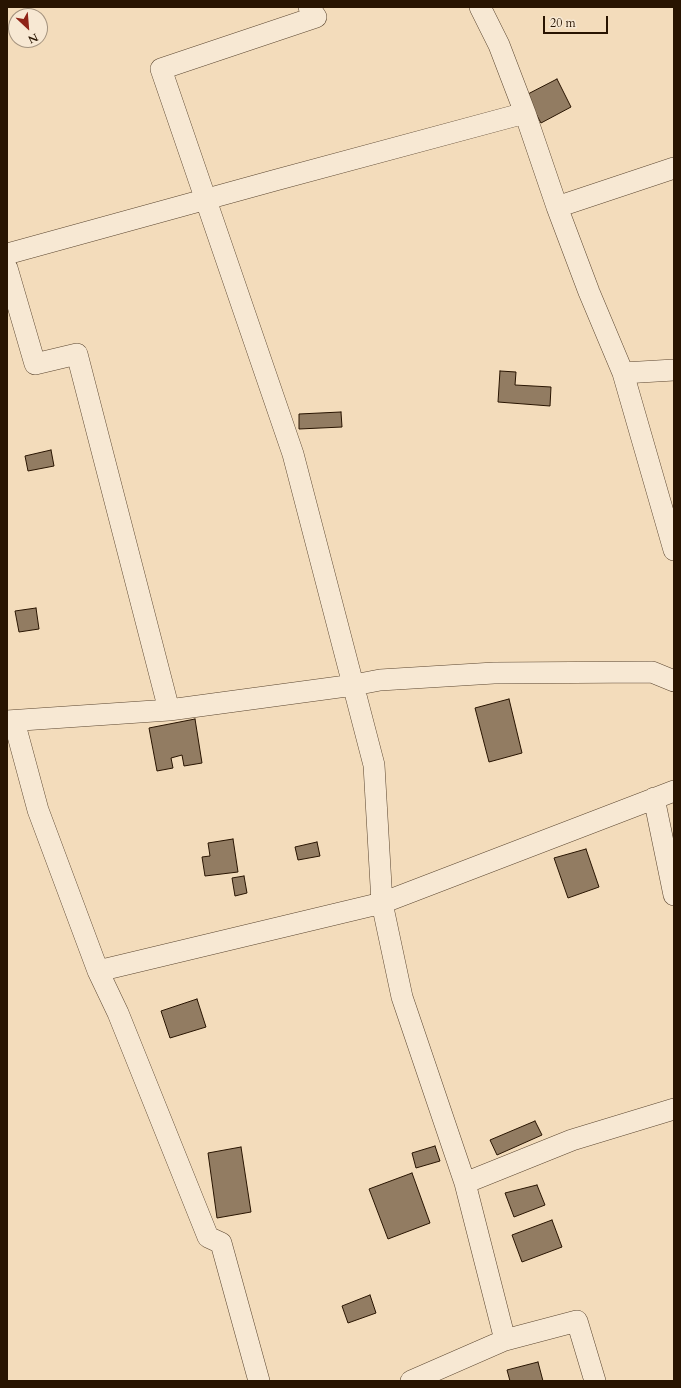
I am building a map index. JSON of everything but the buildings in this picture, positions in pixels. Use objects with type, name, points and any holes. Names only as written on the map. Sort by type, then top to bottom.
[{"type":"street","points":[[309,7],[316,17],[161,69],[293,454],[374,765],[382,903],[402,997],[465,1183],[506,1340]]},
{"type":"street","points":[[480,7],[498,46],[525,113],[557,207],[589,292],[623,373],[674,550]]},
{"type":"street","points":[[7,254],[525,113]]},
{"type":"street","points":[[557,207],[674,168]]},
{"type":"street","points":[[7,268],[35,364],[77,354],[169,710]]},
{"type":"street","points":[[623,373],[674,370]]},
{"type":"street","points":[[259,1381],[222,1243],[208,1237],[118,1013],[98,971],[38,810],[10,721],[169,710],[354,685],[380,680],[502,673],[652,672],[674,681]]},
{"type":"street","points":[[98,971],[382,903],[674,791]]},
{"type":"street","points":[[654,798],[674,895]]},
{"type":"street","points":[[465,1183],[572,1140],[674,1109]]},
{"type":"street","points":[[411,1381],[506,1340],[577,1321],[595,1381]]}]
